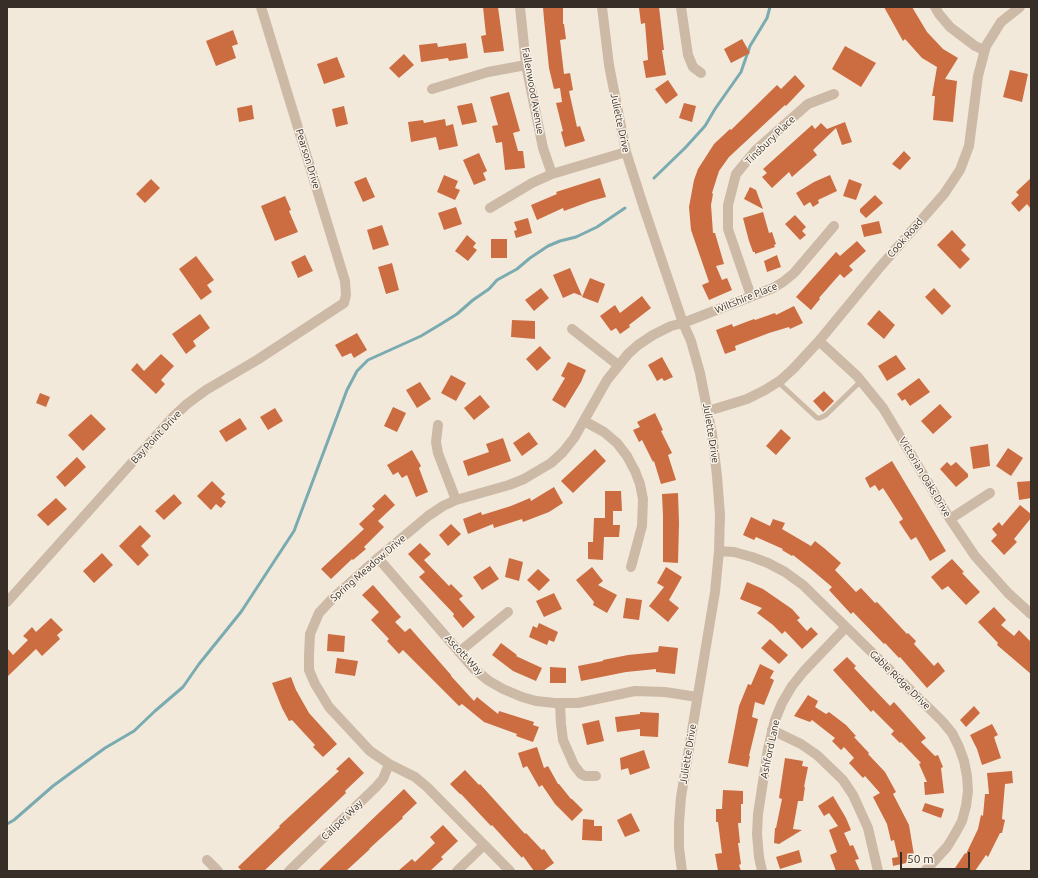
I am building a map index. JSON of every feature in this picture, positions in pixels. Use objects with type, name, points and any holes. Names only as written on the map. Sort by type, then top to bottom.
[{"type":"street","name":"Pearson Drive","points":[[261,7],[345,281],[346,295],[344,303],[337,309]]},
{"type":"street","name":"Fallenwood Avenue","points":[[520,7],[526,65],[536,116],[552,174]]},
{"type":"street","name":"Juliette Drive","points":[[602,7],[608,65],[626,152],[683,323],[691,341],[700,373],[712,434],[718,492],[720,515],[719,551],[715,592],[681,797],[679,848],[682,871]]},
{"type":"street","points":[[681,7],[688,55],[693,67],[701,73]]},
{"type":"street","points":[[935,7],[950,27],[975,46],[984,50]]},
{"type":"street","name":"Cook Road","points":[[708,411],[747,399],[778,382],[793,369],[819,341],[880,267],[944,194],[960,170],[969,146],[978,76],[984,50],[990,36],[1001,22],[1020,7]]},
{"type":"street","points":[[432,89],[488,72],[526,65]]},
{"type":"street","name":"Tinsbury Place","points":[[751,296],[728,229],[728,205],[736,174],[756,150],[808,104],[834,94]]},
{"type":"street","points":[[490,208],[532,183],[552,174],[626,152]]},
{"type":"street","name":"Wiltshire Place","points":[[683,323],[773,288],[784,282],[794,273],[834,226]]},
{"type":"street","name":"Bay Point Drive","points":[[7,602],[172,418],[187,404],[206,390],[337,309]]},
{"type":"street","name":"Spring Meadow Drive","points":[[510,871],[427,787],[415,777],[389,764],[370,751],[329,707],[315,684],[309,670],[310,634],[319,613],[332,599],[428,516],[443,506],[456,500],[524,479],[551,462],[574,438],[607,380],[628,354],[653,335],[671,326],[683,323]]},
{"type":"street","points":[[572,329],[618,365]]},
{"type":"street","name":"Victorian Oaks Drive","points":[[819,341],[861,381],[883,408],[950,519],[975,556],[1008,594],[1031,614]]},
{"type":"street","points":[[584,422],[604,432],[616,443],[627,456],[640,484],[643,499],[642,526],[631,567]]},
{"type":"street","points":[[438,424],[436,442],[438,453],[456,500]]},
{"type":"street","points":[[950,519],[990,493]]},
{"type":"street","name":"Gable Ridge Drive","points":[[719,551],[734,552],[768,563],[785,572],[803,585],[942,721],[952,733],[964,761],[967,776],[968,791],[966,806],[962,821],[947,847],[925,871]]},
{"type":"street","name":"Ascott Way","points":[[378,558],[474,669],[489,681],[503,689],[536,701],[560,704],[578,703],[635,691],[665,692],[697,698]]},
{"type":"street","points":[[459,652],[508,612]]},
{"type":"street","name":"Ashford Lane","points":[[762,871],[757,834],[758,814],[772,730],[782,703],[792,686],[804,671],[846,627]]},
{"type":"street","points":[[560,704],[560,724],[563,740],[574,765],[581,774],[585,776],[596,776]]},
{"type":"street","points":[[772,730],[801,744],[817,755],[843,780],[853,795],[868,828],[878,871]]},
{"type":"street","name":"Caliper Way","points":[[289,871],[376,788],[383,779],[389,764]]},
{"type":"street","points":[[457,871],[484,844]]},
{"type":"street","points":[[207,860],[218,871]]},
{"type":"lane","points":[[778,382],[817,418],[820,418],[826,415],[861,381]]},
{"type":"building","points":[[483,7],[498,7],[504,51],[484,53],[481,36],[486,35]]},
{"type":"building","points":[[543,7],[563,7],[563,24],[566,39],[560,40],[564,74],[570,73],[573,90],[569,91],[577,127],[580,126],[585,141],[565,147],[561,132],[563,131],[556,103],[562,102],[560,88],[554,89],[549,68]]},
{"type":"building","points":[[659,7],[664,50],[662,50],[666,75],[646,78],[643,61],[648,60],[645,23],[641,24],[639,8]]},
{"type":"building","points":[[884,7],[912,7],[927,32],[943,49],[958,58],[945,79],[957,81],[953,122],[933,120],[935,96],[932,96],[937,67],[922,58],[905,39],[903,41]]},
{"type":"building","points":[[233,30],[238,44],[232,46],[236,58],[216,66],[206,41]]},
{"type":"building","points":[[742,39],[750,53],[731,63],[724,49]]},
{"type":"building","points":[[437,43],[438,47],[466,43],[468,58],[449,61],[448,58],[421,62],[419,45]]},
{"type":"building","points":[[845,46],[876,63],[861,87],[832,69]]},
{"type":"building","points":[[404,54],[414,65],[399,78],[389,68]]},
{"type":"building","points":[[337,57],[345,77],[324,84],[317,64]]},
{"type":"building","points":[[1010,70],[1028,74],[1022,102],[1003,97]]},
{"type":"building","points":[[795,75],[805,86],[786,106],[785,105],[729,157],[719,171],[712,193],[711,205],[713,233],[715,233],[724,264],[716,266],[722,280],[727,278],[732,290],[709,300],[702,285],[709,282],[691,230],[689,207],[694,180],[698,169],[714,144],[730,129],[731,130],[777,85],[781,89]]},
{"type":"building","points":[[668,80],[678,95],[666,104],[655,89]]},
{"type":"building","points":[[509,92],[520,131],[513,133],[518,151],[523,151],[525,168],[505,170],[502,142],[496,143],[492,126],[498,125],[490,97]]},
{"type":"building","points":[[472,103],[477,122],[462,125],[457,106]]},
{"type":"building","points":[[684,103],[696,106],[692,122],[679,118]]},
{"type":"building","points":[[252,105],[254,119],[239,122],[237,108]]},
{"type":"building","points":[[344,106],[348,124],[336,127],[332,109]]},
{"type":"building","points":[[445,119],[446,126],[453,124],[458,146],[439,150],[436,137],[411,142],[408,122],[423,120],[424,123]]},
{"type":"building","points":[[845,122],[852,142],[842,145],[836,128],[813,150],[817,155],[792,177],[789,172],[772,188],[762,177],[767,173],[763,169],[812,125],[815,129],[821,123],[827,129]]},
{"type":"building","points":[[904,151],[911,158],[900,170],[892,164]]},
{"type":"building","points":[[479,153],[487,171],[483,173],[486,180],[474,185],[463,160]]},
{"type":"building","points":[[444,175],[458,181],[455,188],[460,190],[455,200],[437,192]]},
{"type":"building","points":[[830,175],[837,191],[818,200],[819,203],[813,207],[810,202],[804,206],[796,193],[814,182]]},
{"type":"building","points":[[366,177],[375,197],[363,202],[354,182]]},
{"type":"building","points":[[600,178],[606,197],[564,211],[563,208],[537,220],[531,205],[557,194],[556,192]]},
{"type":"building","points":[[1031,178],[1031,209],[1027,204],[1019,212],[1011,203],[1019,195],[1016,192]]},
{"type":"building","points":[[151,179],[160,188],[145,203],[136,194]]},
{"type":"building","points":[[849,179],[862,184],[856,200],[843,196]]},
{"type":"building","points":[[750,187],[756,190],[763,209],[744,199]]},
{"type":"building","points":[[875,195],[883,203],[866,218],[860,212],[860,209]]},
{"type":"building","points":[[285,196],[291,210],[289,211],[298,232],[275,241],[261,206]]},
{"type":"building","points":[[456,207],[462,224],[444,230],[438,213]]},
{"type":"building","points":[[763,212],[769,233],[772,232],[776,244],[774,245],[775,247],[755,254],[749,241],[743,218]]},
{"type":"building","points":[[795,215],[806,227],[802,231],[806,235],[800,240],[785,224]]},
{"type":"building","points":[[528,218],[532,233],[516,238],[514,231],[517,230],[514,222]]},
{"type":"building","points":[[879,221],[882,233],[864,237],[861,225]]},
{"type":"building","points":[[382,225],[389,245],[373,250],[367,230]]},
{"type":"building","points":[[952,230],[966,245],[961,250],[970,259],[960,269],[937,245]]},
{"type":"building","points":[[467,235],[476,243],[473,247],[477,250],[468,261],[455,251]]},
{"type":"building","points":[[491,239],[507,239],[507,258],[491,258]]},
{"type":"building","points":[[857,241],[866,251],[849,266],[853,270],[844,278],[840,274],[819,298],[820,299],[811,310],[796,297],[836,252],[840,256]]},
{"type":"building","points":[[305,255],[313,271],[298,278],[291,262]]},
{"type":"building","points":[[777,255],[781,267],[767,272],[764,261]]},
{"type":"building","points":[[196,256],[214,280],[207,285],[212,292],[201,300],[179,269]]},
{"type":"building","points":[[392,263],[399,290],[386,294],[378,267]]},
{"type":"building","points":[[570,268],[582,296],[574,293],[563,298],[553,275]]},
{"type":"building","points":[[590,278],[605,284],[598,303],[582,297]]},
{"type":"building","points":[[541,288],[549,298],[534,311],[525,300]]},
{"type":"building","points":[[934,288],[951,306],[942,315],[925,297]]},
{"type":"building","points":[[642,296],[651,308],[620,334],[616,328],[611,331],[600,316],[615,305],[620,313]]},
{"type":"building","points":[[794,306],[803,323],[790,329],[789,327],[769,333],[735,346],[736,350],[725,354],[716,330],[732,324],[733,327],[775,313],[776,315]]},
{"type":"building","points":[[879,310],[895,325],[884,339],[867,324]]},
{"type":"building","points":[[200,314],[210,328],[193,341],[196,346],[186,354],[172,334]]},
{"type":"building","points":[[512,320],[535,321],[535,339],[511,337]]},
{"type":"building","points":[[357,333],[367,350],[354,358],[351,353],[342,357],[335,345]]},
{"type":"building","points":[[540,346],[551,358],[537,371],[526,359]]},
{"type":"building","points":[[161,354],[174,366],[161,380],[165,384],[156,394],[131,370],[137,363],[144,371]]},
{"type":"building","points":[[896,355],[906,369],[887,381],[878,366]]},
{"type":"building","points":[[662,357],[673,377],[664,381],[662,378],[657,381],[648,365]]},
{"type":"building","points":[[568,362],[586,370],[581,382],[565,408],[552,400],[565,378],[561,376]]},
{"type":"building","points":[[451,375],[466,383],[456,401],[441,393]]},
{"type":"building","points":[[919,378],[930,392],[910,406],[905,399],[902,401],[897,394]]},
{"type":"building","points":[[420,382],[431,399],[417,408],[406,390]]},
{"type":"building","points":[[824,391],[834,401],[823,412],[813,401]]},
{"type":"building","points":[[40,393],[50,397],[46,407],[36,403]]},
{"type":"building","points":[[480,395],[490,407],[474,420],[464,408]]},
{"type":"building","points":[[940,404],[952,417],[933,434],[921,421]]},
{"type":"building","points":[[393,407],[406,413],[397,432],[384,426]]},
{"type":"building","points":[[275,408],[283,421],[268,430],[260,417]]},
{"type":"building","points":[[655,413],[663,430],[661,431],[672,453],[668,455],[676,480],[661,484],[654,461],[653,462],[642,440],[639,442],[633,430],[640,427],[637,422]]},
{"type":"building","points":[[91,414],[106,429],[83,451],[68,435]]},
{"type":"building","points":[[240,418],[247,429],[226,442],[219,431]]},
{"type":"building","points":[[781,429],[791,438],[776,455],[766,446]]},
{"type":"building","points":[[529,432],[538,444],[522,456],[513,443]]},
{"type":"building","points":[[503,438],[511,461],[468,476],[463,461],[489,452],[486,444]]},
{"type":"building","points":[[988,444],[990,466],[973,469],[970,447]]},
{"type":"building","points":[[1008,448],[1023,458],[1011,476],[996,466]]},
{"type":"building","points":[[595,449],[606,461],[573,493],[561,481]]},
{"type":"building","points":[[412,450],[421,466],[419,468],[428,492],[416,497],[407,475],[402,478],[398,472],[393,475],[387,465]]},
{"type":"building","points":[[77,457],[86,467],[65,487],[56,477]]},
{"type":"building","points":[[892,461],[946,551],[930,561],[916,537],[911,540],[899,522],[903,519],[883,488],[879,491],[875,485],[870,488],[865,478]]},
{"type":"building","points":[[947,462],[951,466],[956,462],[968,474],[968,477],[956,487],[940,469]]},
{"type":"building","points":[[212,481],[225,494],[221,498],[226,502],[221,508],[216,504],[211,510],[197,496]]},
{"type":"building","points":[[1031,481],[1031,498],[1019,500],[1017,482]]},
{"type":"building","points":[[554,487],[563,503],[549,512],[523,522],[522,519],[494,528],[493,524],[468,534],[463,519],[481,512],[482,515],[511,506],[530,498],[531,501]]},
{"type":"building","points":[[605,491],[621,491],[622,511],[613,511],[613,525],[620,525],[619,537],[604,537],[603,560],[588,559],[588,542],[593,542],[594,518],[605,518]]},
{"type":"building","points":[[678,493],[678,563],[663,562],[662,494]]},
{"type":"building","points":[[174,494],[182,503],[164,520],[155,511]]},
{"type":"building","points":[[385,494],[395,505],[378,521],[384,527],[364,547],[366,549],[353,560],[352,559],[331,579],[321,569],[364,529],[359,524],[375,509],[372,506]]},
{"type":"building","points":[[56,498],[67,509],[48,526],[37,515]]},
{"type":"building","points":[[1020,505],[1031,514],[1031,518],[1014,539],[1017,542],[1004,555],[991,541],[997,535],[992,529],[999,522],[1002,526]]},
{"type":"building","points":[[751,517],[770,526],[773,519],[785,523],[782,529],[811,546],[815,541],[824,548],[841,563],[835,570],[856,592],[861,588],[875,603],[877,602],[907,634],[908,633],[916,641],[914,644],[934,666],[938,662],[945,671],[927,688],[900,657],[899,658],[885,643],[884,644],[853,612],[851,614],[829,590],[832,587],[812,570],[793,555],[792,556],[782,550],[783,549],[756,537],[754,540],[743,535]]},
{"type":"building","points":[[451,524],[461,534],[448,546],[439,535]]},
{"type":"building","points":[[140,525],[151,536],[141,546],[149,555],[138,566],[119,546]]},
{"type":"building","points":[[420,543],[431,554],[424,560],[449,586],[451,584],[463,596],[459,599],[475,617],[463,628],[453,616],[454,614],[419,577],[425,572],[408,554]]},
{"type":"building","points":[[102,553],[113,565],[94,583],[83,571]]},
{"type":"building","points":[[509,558],[523,562],[519,581],[505,577]]},
{"type":"building","points":[[952,559],[964,572],[962,573],[980,592],[966,605],[948,586],[942,590],[931,577]]},
{"type":"building","points":[[490,566],[499,579],[482,590],[473,577]]},
{"type":"building","points":[[592,567],[603,581],[598,585],[617,595],[607,613],[593,605],[594,602],[576,580]]},
{"type":"building","points":[[666,567],[682,577],[669,600],[679,608],[668,622],[649,606],[664,587],[657,583]]},
{"type":"building","points":[[538,569],[550,580],[539,591],[527,580]]},
{"type":"building","points":[[747,582],[763,589],[792,609],[800,618],[797,620],[807,631],[811,627],[818,634],[802,649],[785,631],[782,634],[757,613],[762,608],[740,599]]},
{"type":"building","points":[[373,585],[401,617],[395,622],[405,632],[410,628],[474,701],[477,697],[498,714],[499,711],[534,722],[533,725],[539,727],[533,742],[516,736],[517,734],[484,722],[462,704],[459,706],[403,650],[399,654],[387,641],[389,639],[371,620],[379,612],[362,595]]},
{"type":"building","points":[[554,593],[562,609],[544,617],[536,601]]},
{"type":"building","points":[[626,598],[642,600],[639,620],[623,618]]},
{"type":"building","points":[[994,607],[1006,620],[1001,625],[1014,636],[1019,630],[1031,642],[1031,674],[997,645],[998,643],[978,622]]},
{"type":"building","points":[[51,618],[63,630],[57,635],[60,639],[42,656],[36,649],[7,677],[7,648],[13,655],[28,640],[23,636],[32,627],[36,632]]},
{"type":"building","points":[[539,623],[558,632],[554,642],[549,640],[547,645],[529,637],[533,626],[537,628]]},
{"type":"building","points":[[328,634],[345,636],[344,652],[327,651]]},
{"type":"building","points":[[770,639],[788,655],[779,664],[761,648]]},
{"type":"building","points":[[501,643],[517,655],[516,656],[542,668],[536,681],[513,671],[492,655]]},
{"type":"building","points":[[659,646],[678,648],[675,674],[656,672],[656,669],[626,672],[581,681],[578,666],[628,655],[658,652]]},
{"type":"building","points":[[847,657],[856,666],[854,668],[890,706],[894,702],[926,738],[921,742],[935,756],[938,755],[943,767],[941,768],[944,793],[925,795],[924,782],[927,782],[919,764],[921,763],[891,734],[894,731],[873,710],[871,712],[833,670]]},
{"type":"building","points":[[337,658],[358,661],[355,676],[335,673]]},
{"type":"building","points":[[760,664],[774,671],[770,678],[774,680],[764,705],[755,702],[752,717],[758,719],[749,756],[748,767],[728,763],[739,706],[748,684],[751,685]]},
{"type":"building","points":[[550,667],[566,668],[566,683],[550,683]]},
{"type":"building","points":[[291,677],[296,690],[309,713],[337,744],[323,757],[313,747],[315,745],[292,720],[289,721],[272,683]]},
{"type":"building","points":[[808,695],[818,701],[815,707],[826,714],[829,712],[846,725],[856,736],[854,737],[869,753],[868,754],[885,772],[896,792],[893,794],[909,825],[915,861],[893,866],[892,858],[898,857],[894,840],[891,841],[887,824],[873,797],[880,793],[865,776],[863,778],[849,763],[854,758],[844,747],[841,750],[832,741],[835,738],[812,720],[810,722],[794,716]]},
{"type":"building","points":[[974,706],[980,713],[966,727],[960,720]]},
{"type":"building","points":[[640,712],[659,713],[658,737],[640,736],[640,729],[617,732],[615,717],[640,714]]},
{"type":"building","points":[[599,720],[604,741],[587,745],[582,724]]},
{"type":"building","points":[[992,724],[998,735],[994,737],[1001,758],[982,765],[977,749],[970,735]]},
{"type":"building","points":[[537,747],[544,768],[548,766],[558,784],[583,810],[572,821],[555,804],[542,785],[539,787],[527,766],[523,768],[518,753]]},
{"type":"building","points":[[644,750],[650,768],[630,775],[628,768],[621,770],[620,758]]},
{"type":"building","points":[[349,757],[364,773],[345,791],[346,793],[264,871],[242,871],[238,867],[280,827],[279,826],[339,771],[336,769]]},
{"type":"building","points":[[785,758],[803,761],[802,766],[808,767],[803,801],[798,801],[793,829],[802,830],[779,844],[774,843],[775,828],[782,799],[779,798]]},
{"type":"building","points":[[465,770],[479,785],[480,784],[525,834],[526,833],[542,850],[544,849],[554,863],[543,871],[534,871],[523,856],[522,858],[492,825],[491,826],[450,784]]},
{"type":"building","points":[[1012,771],[1013,783],[1005,784],[1002,819],[1005,820],[1002,833],[1000,833],[988,857],[986,855],[975,871],[953,871],[965,853],[966,854],[978,829],[981,815],[983,816],[985,794],[989,794],[987,773]]},
{"type":"building","points":[[404,789],[417,803],[402,817],[403,818],[346,871],[318,871]]},
{"type":"building","points":[[723,790],[743,791],[741,823],[738,823],[740,843],[738,843],[741,864],[739,865],[741,871],[718,871],[715,854],[722,853],[718,822],[716,822],[716,809],[722,809]]},
{"type":"building","points":[[833,796],[851,830],[844,833],[850,846],[853,845],[859,859],[855,860],[860,871],[836,871],[830,855],[837,852],[829,830],[838,826],[829,813],[824,816],[818,806]]},
{"type":"building","points":[[925,803],[944,809],[941,818],[922,811]]},
{"type":"building","points":[[631,813],[640,831],[625,837],[617,820]]},
{"type":"building","points":[[583,819],[594,820],[594,826],[602,826],[602,841],[582,840]]},
{"type":"building","points":[[443,825],[458,841],[441,857],[443,859],[430,871],[398,871],[412,859],[415,862],[435,843],[430,837]]},
{"type":"building","points":[[799,850],[802,862],[780,869],[776,857]]},
{"type":"waterway","points":[[654,178],[705,126],[741,72],[750,46],[767,18],[770,7]]},
{"type":"waterway","points":[[7,824],[14,820],[53,786],[72,772],[105,748],[134,731],[183,687],[199,664],[241,612],[294,531],[347,390],[357,371],[368,360],[421,336],[457,314],[489,289],[497,280],[517,269],[548,246],[576,237],[597,227],[625,208]]}]
